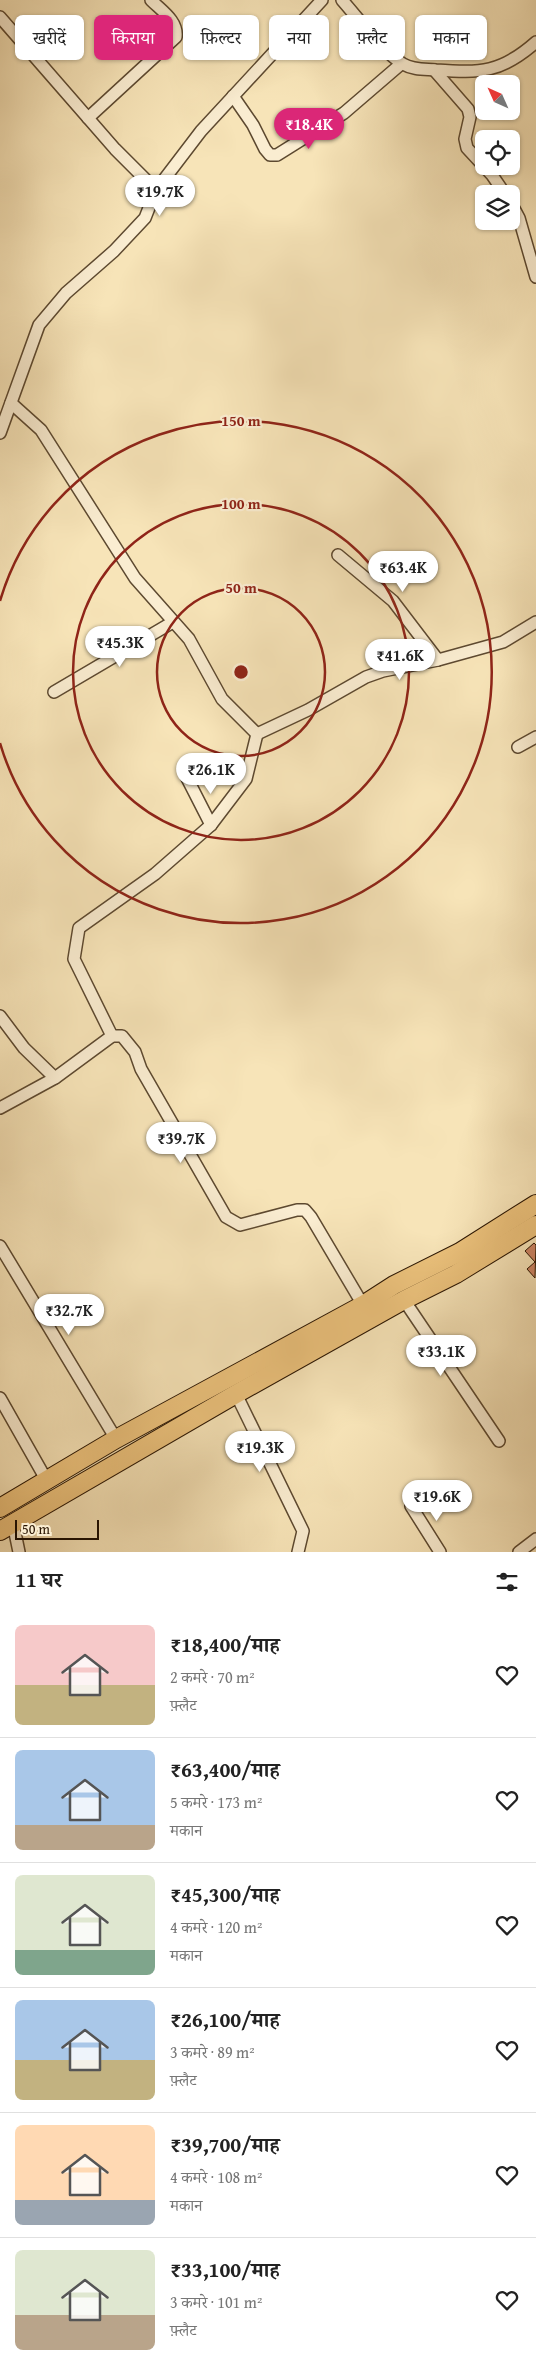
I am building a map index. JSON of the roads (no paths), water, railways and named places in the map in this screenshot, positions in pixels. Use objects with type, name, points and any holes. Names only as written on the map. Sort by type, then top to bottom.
[{"type":"highway","points":[[0,1508],[47,1482],[116,1439],[363,1305],[394,1285],[460,1252],[536,1204]]},
{"type":"highway","points":[[6,1527],[236,1394],[404,1300],[456,1274],[536,1225]]},
{"type":"street","points":[[88,118],[176,37],[177,29],[174,23],[151,0]]},
{"type":"street","points":[[0,432],[39,325],[66,293],[114,251],[145,218],[156,190],[202,131],[322,0]]},
{"type":"street","points":[[342,0],[401,64],[411,68],[474,72],[489,70],[516,57],[536,42]]},
{"type":"street","points":[[0,17],[88,118],[156,190]]},
{"type":"street","points":[[233,96],[265,149],[270,154],[277,155],[344,113],[401,64]]},
{"type":"street","points":[[434,70],[468,109],[470,117],[465,140],[467,148],[499,185]]},
{"type":"street","points":[[520,221],[536,277]]},
{"type":"street","points":[[11,403],[41,430],[135,578],[189,639],[222,699],[257,734]]},
{"type":"street","points":[[338,555],[393,601],[438,660]]},
{"type":"street","points":[[54,692],[173,622]]},
{"type":"street","points":[[257,734],[308,710],[366,678],[383,672],[438,660],[504,642],[536,622]]},
{"type":"street","points":[[112,1036],[74,959],[78,928],[155,874],[211,825],[246,779],[257,734]]},
{"type":"street","points":[[518,747],[536,737]]},
{"type":"street","points":[[187,778],[211,825]]},
{"type":"street","points":[[0,1016],[24,1048],[55,1078]]},
{"type":"street","points":[[0,1108],[55,1078],[112,1036],[122,1036],[135,1052],[141,1069],[226,1217],[240,1225],[297,1210],[305,1210],[363,1305]]},
{"type":"street","points":[[0,1246],[116,1439]]},
{"type":"street","points":[[404,1300],[499,1440]]},
{"type":"street","points":[[236,1394],[303,1531],[298,1552]]},
{"type":"street","points":[[0,1398],[47,1482]]},
{"type":"street","points":[[411,1506],[440,1552]]},
{"type":"street","points":[[6,1527],[18,1552]]},
{"type":"street","points":[[519,1552],[536,1539]]}]
